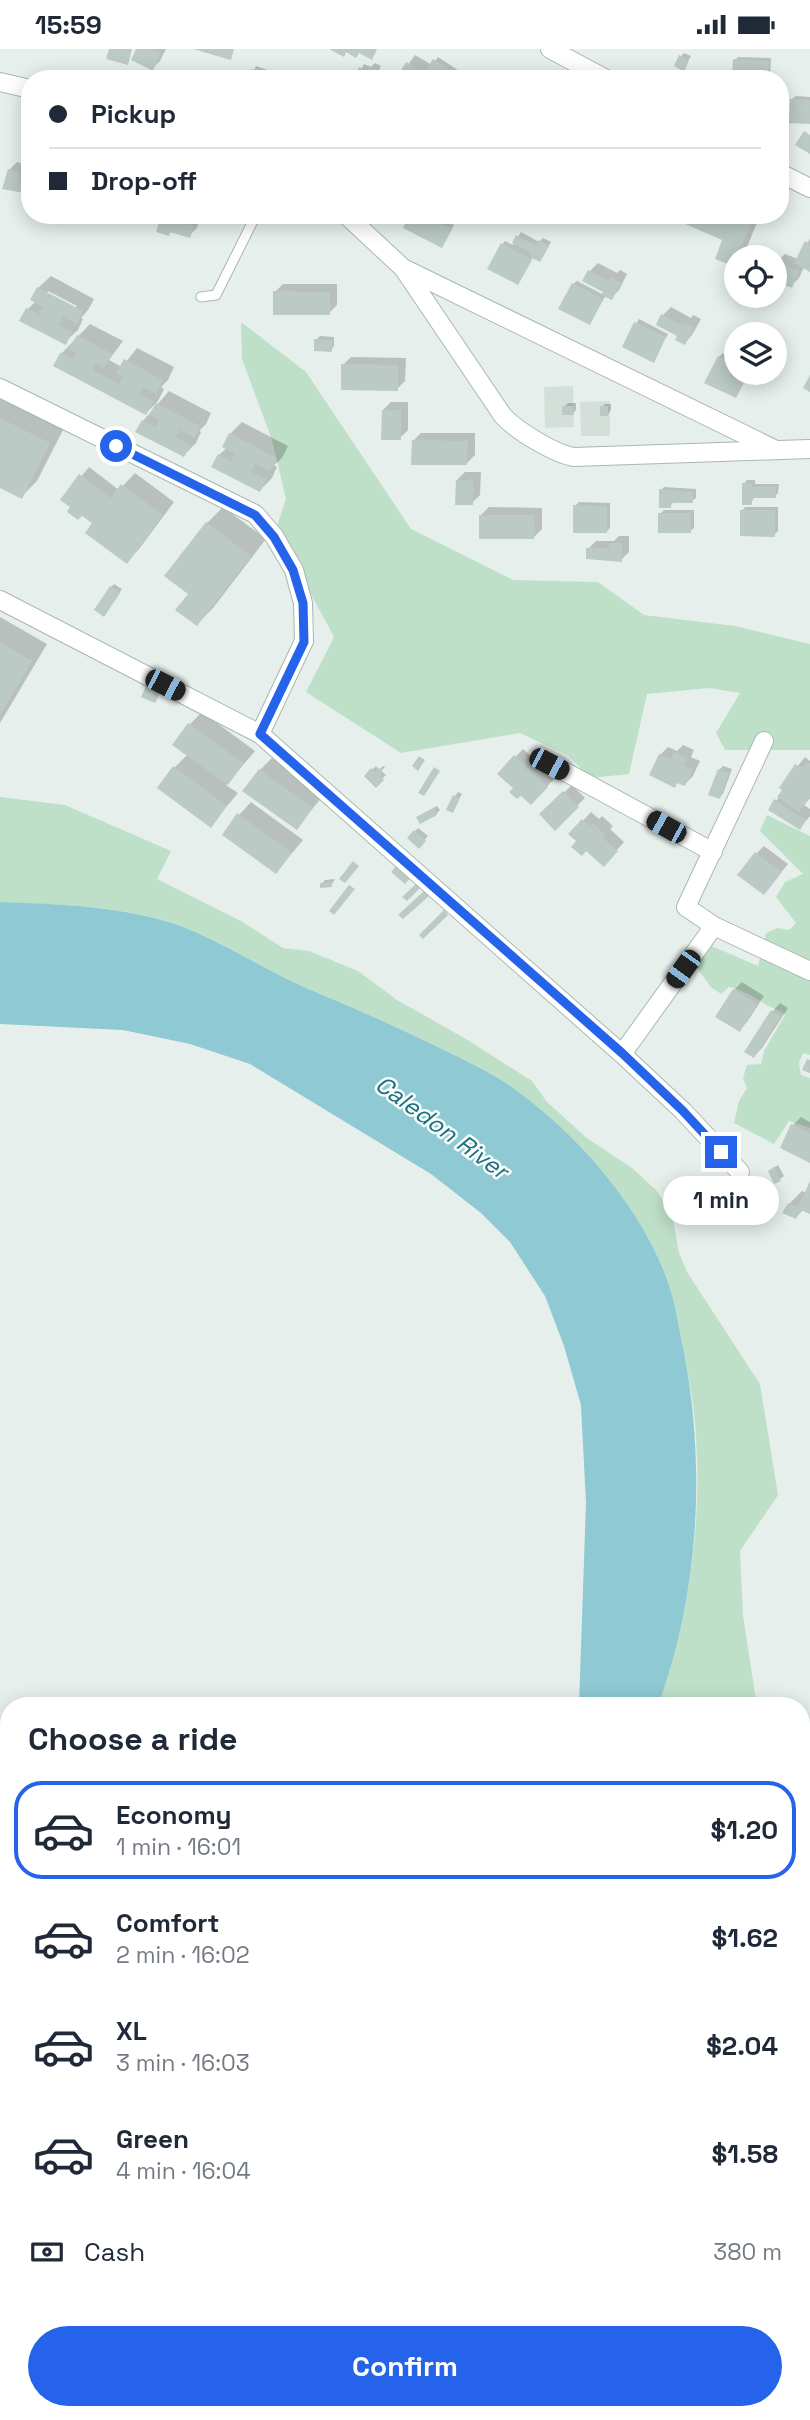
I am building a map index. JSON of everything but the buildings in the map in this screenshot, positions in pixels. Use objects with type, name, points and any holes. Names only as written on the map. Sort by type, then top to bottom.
[{"type":"street","points":[[550,49],[589,70]]},
{"type":"street","points":[[0,82],[21,87]]},
{"type":"street","points":[[789,178],[810,188]]},
{"type":"street","points":[[356,224],[402,268],[503,416],[513,426],[562,454],[574,457],[810,449]]},
{"type":"street","points":[[402,268],[775,450]]},
{"type":"street","points":[[0,388],[255,515],[274,537],[293,570],[303,603],[304,642],[260,734]]},
{"type":"street","points":[[0,600],[260,734],[622,1053],[683,1111],[740,1172]]},
{"type":"street","points":[[764,741],[686,907],[714,926],[810,971]]},
{"type":"street","points":[[549,764],[713,852]]},
{"type":"street","points":[[622,1053],[714,926]]},
{"type":"lane","points":[[201,297],[216,295],[252,224]]},
{"type":"shaded area","points":[[573,386],[574,427],[545,428],[544,387]]},
{"type":"shaded area","points":[[610,401],[610,436],[581,436],[580,402]]},
{"type":"green space","points":[[241,322],[306,372],[411,529],[513,580],[598,582],[644,615],[735,626],[810,644],[810,750],[725,750],[716,733],[740,693],[709,688],[647,694],[629,774],[590,778],[569,756],[520,733],[401,753],[306,692],[334,637],[276,529],[286,499],[272,440],[242,359]]},
{"type":"green space","points":[[0,797],[65,805],[171,851],[157,879],[241,921],[283,948],[309,951],[358,971],[397,1000],[532,1081],[547,1102],[588,1139],[632,1168],[656,1190],[672,1214],[679,1253],[687,1272],[760,1384],[778,1495],[740,1551],[743,1616],[756,1697],[661,1697],[685,1608],[695,1540],[697,1472],[692,1395],[676,1310],[658,1257],[626,1202],[584,1150],[537,1106],[496,1077],[408,1033],[290,981],[195,932],[135,913],[67,905],[0,902]]},
{"type":"green space","points":[[767,815],[810,836],[810,1055],[803,1053],[799,1063],[801,1075],[810,1078],[810,1128],[789,1121],[774,1144],[734,1123],[739,1101],[747,1088],[743,1078],[747,1065],[761,1064],[764,1051],[785,1015],[734,988],[729,987],[721,994],[711,987],[691,960],[700,941],[758,966],[766,933],[778,928],[789,930],[796,923],[776,897],[785,882],[803,874],[760,831]]},
{"type":"water","name":"Caledon River","points":[[0,902],[67,905],[135,914],[195,932],[290,981],[469,1062],[537,1106],[584,1150],[626,1202],[658,1257],[676,1310],[691,1396],[695,1441],[695,1531],[682,1620],[661,1697],[579,1697],[586,1503],[581,1405],[564,1346],[545,1296],[510,1242],[481,1213],[431,1174],[250,1064],[190,1044],[123,1030],[0,1024]]},
{"type":"route","points":[[116,446],[255,515],[274,537],[293,570],[303,603],[304,642],[260,734],[622,1053],[683,1111],[721,1152]]}]
